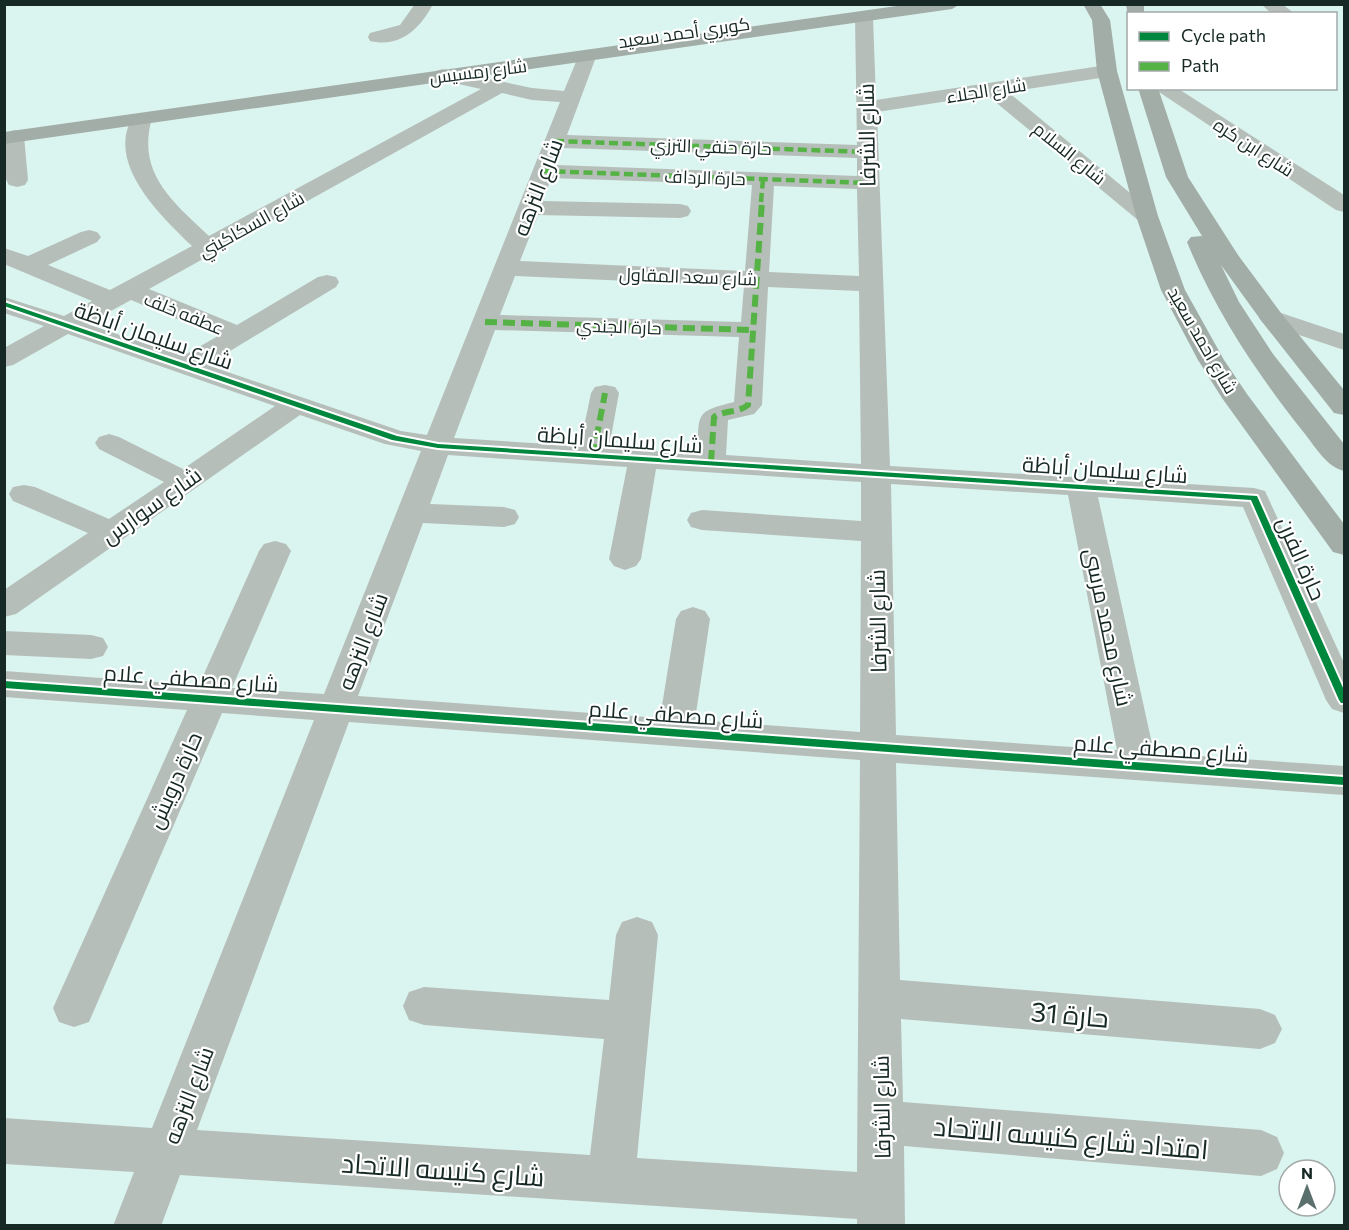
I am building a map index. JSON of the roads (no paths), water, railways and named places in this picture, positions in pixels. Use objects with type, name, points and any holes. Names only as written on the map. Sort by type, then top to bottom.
[{"type":"main road","name":"شارع احمد سعيد","points":[[1090,4],[1101,20],[1107,71],[1147,216],[1173,290],[1211,360],[1344,545]]},
{"type":"main road","name":"شارع رمسيس","points":[[8,133],[142,118],[587,57],[876,11],[939,5]]},
{"type":"main road","name":"كوبري أحمد سعيد","points":[[516,54],[876,11]]},
{"type":"main road","name":"شارع رمسيس","points":[[8,133],[516,54]]},
{"type":"main road","points":[[1149,90],[1202,250],[1227,301],[1283,387],[1344,462]]},
{"type":"main road","points":[[1177,177],[1228,258],[1272,318],[1344,407]]},
{"type":"street","points":[[377,37],[407,31],[414,25],[424,4]]},
{"type":"street","points":[[1269,4],[1283,12]]},
{"type":"street","name":"شارع الشرفا","points":[[876,11],[865,108],[876,474],[882,1211]]},
{"type":"street","name":"شارع النزهه","points":[[137,1226],[587,57]]},
{"type":"street","name":"شارع الجلاء","points":[[865,108],[1107,71]]},
{"type":"street","points":[[443,75],[497,88],[570,97]]},
{"type":"street","name":"شارع السكاكيني","points":[[4,359],[497,88]]},
{"type":"street","name":"شارع السلام","points":[[992,89],[1147,216]]},
{"type":"street","name":"شارع ابن كره","points":[[1166,90],[1344,205]]},
{"type":"street","points":[[142,118],[136,140],[141,165],[153,189],[172,213],[207,247]]},
{"type":"street","points":[[8,133],[16,190]]},
{"type":"street","name":"حارة حنفي الترزي","points":[[549,156],[867,167]]},
{"type":"street","name":"حارة الرداف","points":[[549,156],[764,179],[867,167]]},
{"type":"street","points":[[1293,172],[1344,186]]},
{"type":"street","points":[[711,464],[714,417],[722,412],[740,411],[748,405],[764,179]]},
{"type":"street","points":[[529,208],[680,211]]},
{"type":"street","points":[[28,265],[89,237]]},
{"type":"street","name":"عطفه خلف","points":[[4,255],[239,335]]},
{"type":"street","name":"شارع سعد المقاول","points":[[506,268],[870,284]]},
{"type":"street","points":[[186,366],[327,282]]},
{"type":"street","name":"شارع سليمان أباظة","points":[[4,304],[395,438],[438,447],[1254,498]]},
{"type":"street","points":[[1272,318],[1344,342]]},
{"type":"street","name":"حارة الجندي","points":[[485,322],[753,330]]},
{"type":"street","points":[[592,456],[605,393]]},
{"type":"street","name":"شارع سوارس","points":[[4,606],[297,404]]},
{"type":"street","points":[[109,443],[185,481]]},
{"type":"street","points":[[625,559],[643,460]]},
{"type":"street","name":"شارع محمد مرسى","points":[[1081,488],[1138,766]]},
{"type":"street","points":[[24,494],[112,532]]},
{"type":"street","name":"حارة الفرن","points":[[1254,498],[1344,700]]},
{"type":"street","points":[[412,513],[504,517]]},
{"type":"street","points":[[702,520],[876,532]]},
{"type":"street","name":"حارة درويش","points":[[74,1008],[275,551]]},
{"type":"street","points":[[675,733],[693,619]]},
{"type":"street","points":[[4,643],[91,647]]},
{"type":"street","name":"شارع مصطفي علام","points":[[4,684],[1344,781]]},
{"type":"street","points":[[611,1179],[637,936]]},
{"type":"street","name":"حارة 31","points":[[880,998],[1260,1029]]},
{"type":"street","points":[[424,1006],[628,1022]]},
{"type":"street","name":"امتداد شارع كنيسه الاتحاد","points":[[881,1122],[1261,1153]]},
{"type":"street","name":"شارع كنيسه الاتحاد","points":[[4,1141],[611,1179],[882,1211]]}]
